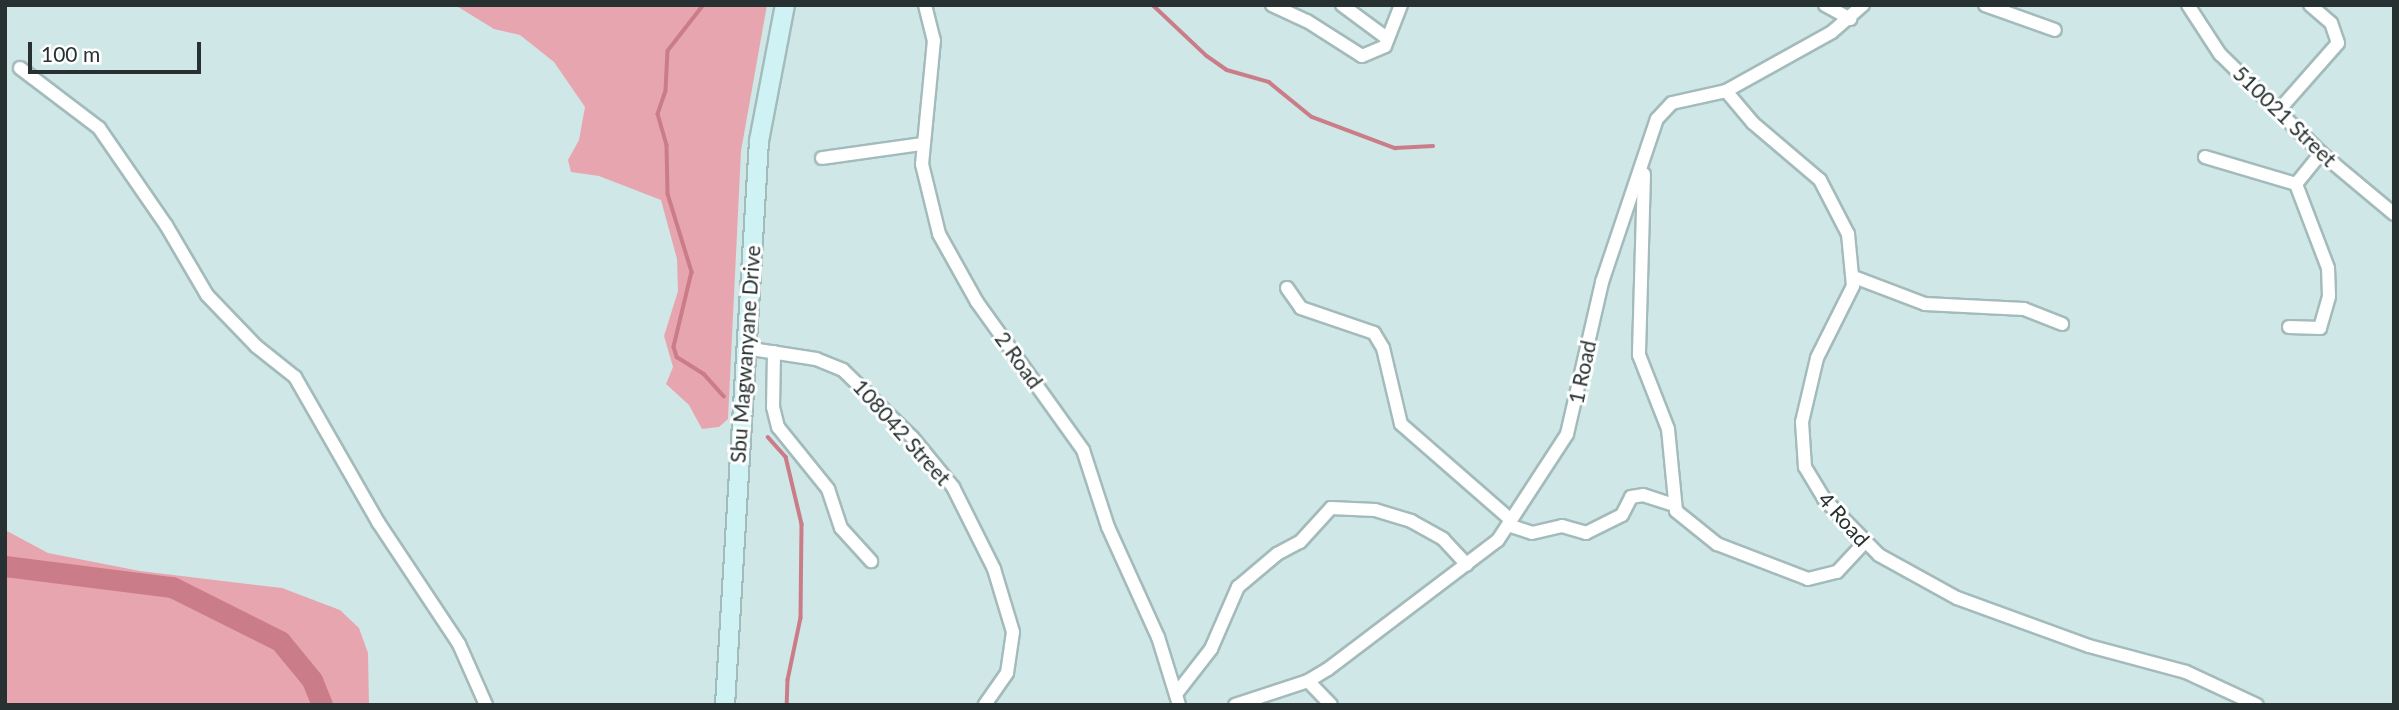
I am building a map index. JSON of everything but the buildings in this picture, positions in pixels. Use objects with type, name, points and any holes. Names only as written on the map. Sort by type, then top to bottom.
[{"type":"main road","name":"Sbu Magwanyane Drive","points":[[725,705],[759,141],[785,5]]},
{"type":"street","name":"2 Road","points":[[925,5],[934,40],[922,144],[928,194],[949,256],[1083,450],[1108,527],[1158,637],[1177,699]]},
{"type":"street","points":[[1272,5],[1307,20],[1362,56],[1374,54],[1388,40],[1401,5]]},
{"type":"street","points":[[1342,5],[1388,40]]},
{"type":"street","points":[[1825,5],[1850,19]]},
{"type":"street","name":"1 Road","points":[[1235,705],[1308,681],[1467,565],[1510,523],[1567,434],[1602,282],[1663,110],[1672,103],[1726,91],[1850,19],[1863,5]]},
{"type":"street","points":[[1985,5],[2055,30]]},
{"type":"street","name":"510021 Street","points":[[2188,5],[2220,54],[2321,153],[2394,214]]},
{"type":"street","points":[[2279,110],[2338,43],[2331,23],[2310,5]]},
{"type":"street","points":[[20,68],[99,128],[166,225],[207,295],[256,346],[295,377],[378,522],[459,644],[486,705]]},
{"type":"street","points":[[1726,91],[1739,109],[1805,163],[1828,190],[1848,234],[1854,277],[1926,304],[2024,309],[2062,324]]},
{"type":"street","points":[[822,158],[922,144]]},
{"type":"street","points":[[2296,184],[2321,153]]},
{"type":"street","points":[[2205,157],[2296,184]]},
{"type":"street","points":[[1644,164],[1639,355],[1668,429],[1673,505],[1681,518],[1717,544],[1808,579],[1837,572],[1865,542]]},
{"type":"street","points":[[2290,327],[2320,327],[2330,281],[2296,184]]},
{"type":"street","name":"4 Road","points":[[1854,277],[1814,368],[1800,438],[1813,484],[1865,542],[1888,561],[1957,598],[2089,646],[2186,672],[2257,705]]},
{"type":"street","points":[[1287,288],[1301,308],[1374,333],[1382,348],[1401,424],[1510,523],[1532,533],[1560,526],[1586,533],[1622,514],[1631,497],[1643,495],[1673,505]]},
{"type":"street","name":"108042 Street","points":[[745,348],[830,363],[856,380],[953,487],[994,569],[1013,632],[1007,673],[985,705]]},
{"type":"street","points":[[774,352],[773,407],[778,427],[828,489],[841,528],[871,561]]},
{"type":"street","points":[[1177,699],[1211,649],[1238,587],[1277,554],[1300,542],[1331,508],[1375,510],[1411,521],[1443,539],[1467,565]]},
{"type":"street","points":[[1308,681],[1331,705]]},
{"type":"shaded area","points":[[455,5],[767,5],[741,151],[728,419],[719,427],[702,429],[689,405],[666,384],[673,367],[664,336],[678,291],[677,259],[661,200],[599,176],[571,172],[568,160],[579,140],[585,107],[554,62],[520,35],[494,29]]},
{"type":"shaded area","points":[[5,530],[48,553],[140,571],[282,588],[340,610],[359,628],[368,653],[369,705],[5,705]]},
{"type":"waterway","points":[[704,5],[668,51],[666,91],[658,114],[667,145],[668,194],[692,272],[674,347],[677,357],[704,374],[724,396]]},
{"type":"waterway","points":[[1153,5],[1207,56],[1227,70],[1269,82],[1312,117],[1395,148],[1433,146]]},
{"type":"waterway","points":[[768,437],[786,457],[802,524],[801,618],[788,680],[787,705]]},
{"type":"waterway","points":[[5,566],[172,587],[280,641],[312,680],[322,705]]}]
